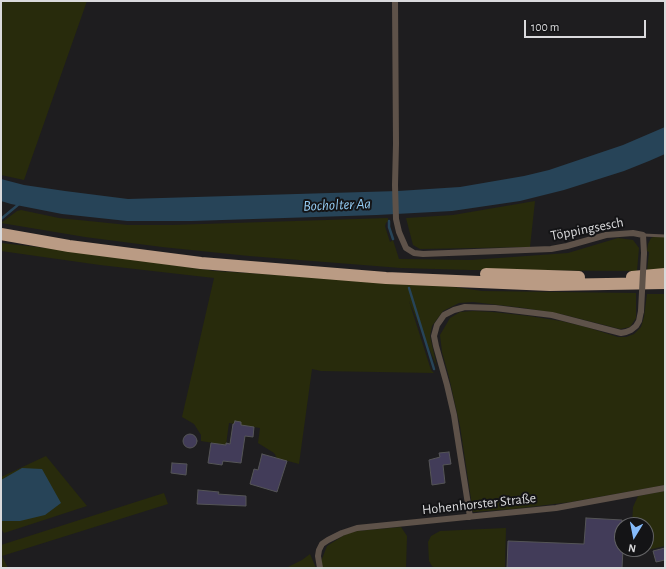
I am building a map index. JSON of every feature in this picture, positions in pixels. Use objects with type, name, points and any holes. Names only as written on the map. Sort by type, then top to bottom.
[{"type":"highway","points":[[1,228],[66,239],[201,257],[386,271],[625,278],[665,277]]},
{"type":"highway","points":[[1,234],[69,246],[201,263],[386,278],[550,285],[665,284]]},
{"type":"highway","points":[[625,278],[665,274]]},
{"type":"street","name":"Töppingsesch","points":[[396,1],[396,219],[399,232],[406,248],[414,253],[423,254],[551,249],[606,235],[633,233],[643,235],[644,253],[641,311],[639,321],[631,330],[621,332],[552,316],[526,312],[494,308],[465,307],[444,315],[437,325],[434,336],[454,415],[470,517]]},
{"type":"street","name":"Hohenhorster Straße","points":[[320,568],[318,556],[322,544],[337,535],[357,528],[556,508],[665,488]]},
{"type":"lane","points":[[643,235],[665,236]]},
{"type":"green space","points":[[1,1],[87,1],[24,180],[1,175]]},
{"type":"green space","points":[[535,201],[530,247],[420,249],[413,245],[406,218],[453,215]]},
{"type":"green space","points":[[21,210],[59,218],[128,225],[388,218],[385,226],[390,242],[393,240],[399,259],[471,260],[568,253],[618,238],[633,240],[639,248],[637,271],[401,268],[249,256],[162,247],[85,237],[1,223],[17,211]]},
{"type":"green space","points":[[656,236],[665,237],[665,271],[647,271],[649,252],[647,251],[648,244],[651,238]]},
{"type":"green space","points":[[1,243],[65,250],[215,271],[441,285],[482,291],[636,293],[636,318],[630,327],[620,329],[561,314],[524,308],[473,302],[459,303],[443,311],[432,326],[430,336],[437,367],[409,301],[431,370],[434,373],[321,371],[312,369],[299,464],[277,458],[274,453],[258,443],[260,428],[229,423],[226,445],[201,441],[201,435],[194,424],[182,417],[214,278],[100,265],[1,251]]},
{"type":"green space","points":[[647,294],[665,294],[665,485],[571,502],[473,512],[460,426],[442,352],[440,335],[450,318],[460,312],[493,312],[561,321],[618,337],[626,337],[634,334],[641,327]]},
{"type":"green space","points":[[46,456],[87,506],[4,533],[1,529],[1,477]]},
{"type":"green space","points":[[665,491],[665,546],[654,549],[654,517],[632,517],[633,507],[638,496]]},
{"type":"green space","points":[[164,493],[168,504],[2,556],[8,568],[1,568],[1,545]]},
{"type":"green space","points":[[401,527],[407,536],[406,568],[321,568],[320,564],[327,546],[346,534],[357,531]]},
{"type":"green space","points":[[506,528],[505,568],[435,568],[429,561],[428,542],[431,536],[440,531]]},
{"type":"green space","points":[[310,554],[316,568],[286,568],[302,560]]},
{"type":"water","name":"Bocholter Aa","points":[[665,127],[665,154],[624,171],[564,190],[520,201],[452,211],[192,221],[127,221],[62,214],[1,201],[1,179],[24,185],[128,199],[398,191],[460,187],[524,176],[549,170],[623,145]]},
{"type":"water","points":[[22,468],[42,469],[61,503],[45,515],[20,521],[1,521],[1,480]]},
{"type":"building","points":[[235,421],[241,422],[241,425],[254,427],[253,437],[245,436],[241,463],[223,461],[222,465],[208,463],[211,443],[226,445],[226,443],[230,444],[233,424]]},
{"type":"building","points":[[190,434],[195,436],[197,441],[195,446],[190,448],[185,446],[183,441],[185,436]]},
{"type":"building","points":[[449,452],[451,464],[443,465],[445,483],[432,485],[429,460],[440,457],[439,453]]},
{"type":"building","points":[[262,454],[287,461],[277,492],[250,484],[254,469],[258,470]]},
{"type":"building","points":[[172,463],[187,464],[186,475],[171,473]]},
{"type":"building","points":[[198,490],[219,492],[218,494],[246,496],[246,506],[197,504]]},
{"type":"building","points":[[586,518],[614,520],[614,557],[623,557],[622,568],[507,568],[508,541],[584,544]]},
{"type":"building","points":[[665,548],[665,560],[656,562],[654,551]]},
{"type":"waterway","points":[[1,219],[19,204]]},
{"type":"waterway","points":[[389,221],[389,227],[393,239]]},
{"type":"waterway","points":[[409,288],[434,369]]}]
